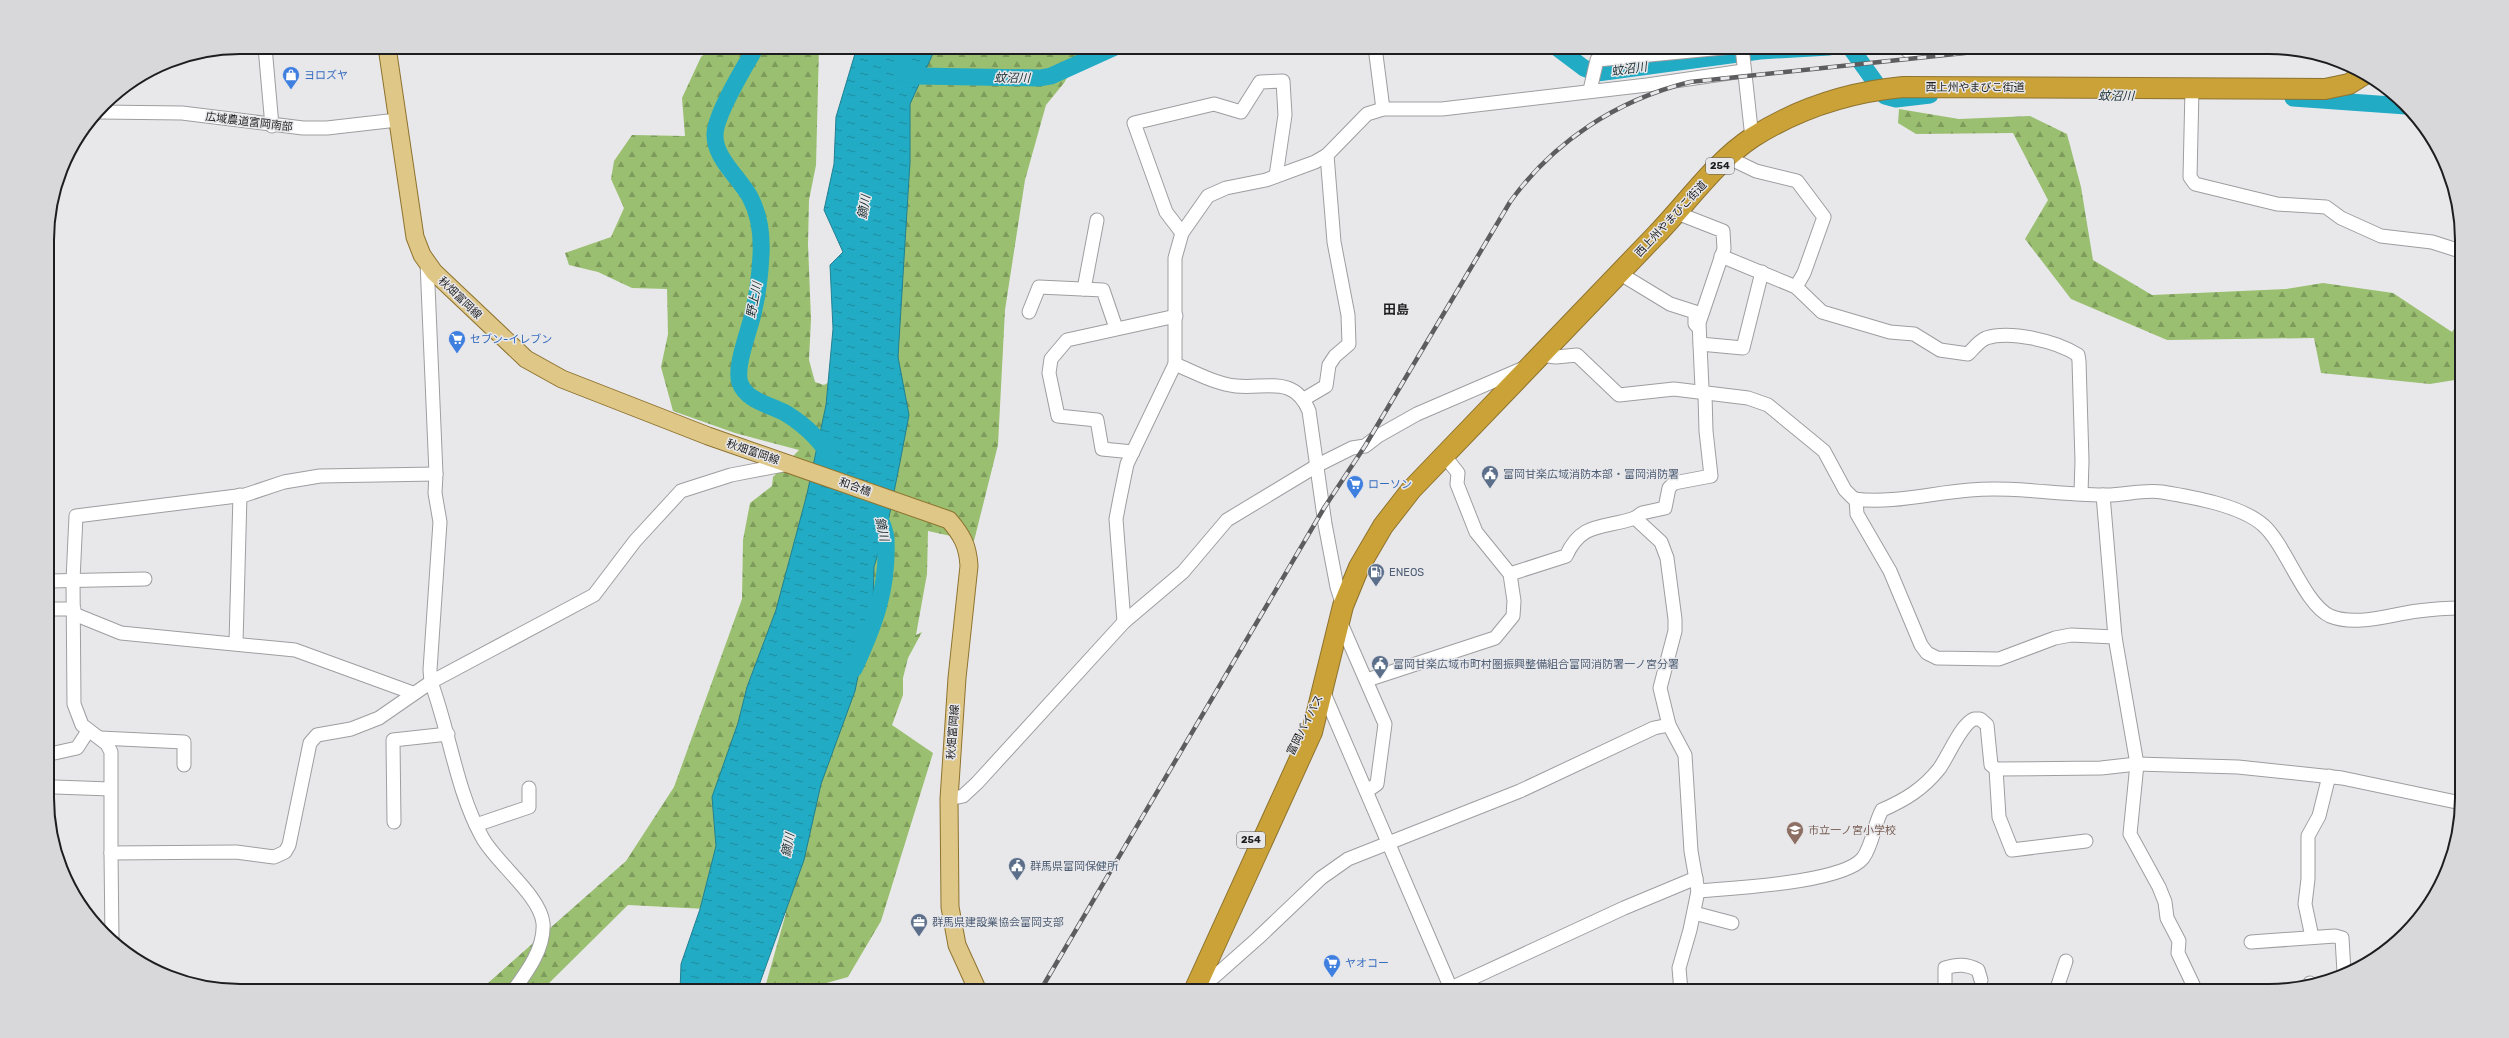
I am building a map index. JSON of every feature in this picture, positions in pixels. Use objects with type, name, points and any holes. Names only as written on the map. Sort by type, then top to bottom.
[{"type":"highway","name":"西上州やまびこ街道","points":[[1323,691],[1341,614],[1359,567],[1383,526],[1411,490],[1678,213],[1727,157],[1752,138],[1793,116],[1831,100],[1870,90],[1903,87],[2192,95],[2325,89],[2349,84],[2359,78]]},
{"type":"highway","name":"富岡バイパス","points":[[1197,984],[1312,732],[1323,691]]},
{"type":"highway","name":"富岡バイパス","points":[[1185,984],[1302,728],[1323,691]]},
{"type":"main road","name":"秋畑富岡線","points":[[388,54],[416,237],[427,262],[434,272],[509,345],[541,369],[708,436],[796,466]]},
{"type":"main road","name":"和合橋","points":[[796,466],[906,505]]},
{"type":"main road","name":"秋畑富岡線","points":[[906,505],[949,520],[961,534],[968,550],[969,566],[957,678],[949,799],[950,907],[957,945],[975,984]]},
{"type":"street","points":[[266,54],[272,126]]},
{"type":"street","points":[[1376,54],[1383,109]]},
{"type":"street","points":[[1591,87],[1597,60],[1660,54]]},
{"type":"street","points":[[1742,54],[1743,71],[1752,138]]},
{"type":"street","points":[[1124,622],[1116,519],[1127,464],[1176,364],[1175,258],[1182,233],[1208,196],[1226,188],[1276,176],[1315,162],[1327,155],[1367,114],[1383,109],[1442,109],[1591,87],[1647,85],[1743,71]]},
{"type":"street","points":[[1182,233],[1166,212],[1134,123],[1214,104],[1241,112],[1260,82],[1283,81],[1285,115],[1276,176]]},
{"type":"street","points":[[2192,95],[2190,177],[2195,184],[2277,204],[2326,207],[2341,218],[2381,236],[2432,242],[2455,249]]},
{"type":"street","name":"広域農道富岡南部","points":[[104,112],[182,114],[272,126],[327,128],[397,120]]},
{"type":"street","points":[[1304,399],[1326,386],[1329,365],[1335,356],[1349,344],[1348,315],[1334,242],[1327,155]]},
{"type":"street","points":[[1727,157],[1756,171],[1797,181],[1824,217],[1804,273],[1796,287]]},
{"type":"street","points":[[1510,574],[1566,556],[1573,541],[1585,531],[1598,526],[1615,525],[1635,518],[1642,513],[1666,508],[1669,488],[1674,483],[1711,476],[1705,395],[1702,388],[1699,327],[1724,249],[1723,231],[1678,213]]},
{"type":"street","points":[[1084,289],[1098,220]]},
{"type":"street","points":[[1721,256],[1796,287],[1822,312],[1890,332],[1914,334],[1940,350],[1959,354],[1968,354],[1984,339],[1994,336],[2041,340],[2059,345],[2078,355],[2082,462],[2081,493]]},
{"type":"street","points":[[427,262],[436,474],[435,493],[440,522],[430,670],[431,682],[448,734],[468,813],[482,838],[508,869],[541,913],[543,924],[535,961],[518,984]]},
{"type":"street","points":[[1700,344],[1742,348],[1762,272]]},
{"type":"street","points":[[1619,273],[1670,304],[1695,312],[1694,324],[1699,327]]},
{"type":"street","points":[[1029,312],[1039,288],[1103,290],[1116,328]]},
{"type":"street","points":[[1132,452],[1102,448],[1097,420],[1058,416],[1049,373],[1051,359],[1067,340],[1176,316]]},
{"type":"street","points":[[949,799],[963,796],[977,783],[1124,622],[1182,572],[1227,520],[1318,465],[1352,448],[1365,446],[1378,436],[1417,414],[1535,360],[1556,357],[1577,355],[1619,395],[1674,389],[1705,395],[1748,398],[1768,405],[1824,451],[1845,490],[1856,499],[1894,500],[1972,489],[2103,495],[2161,492],[2219,504],[2242,512],[2262,524],[2275,538],[2311,597],[2328,615],[2344,620],[2376,618],[2418,611],[2455,608]]},
{"type":"street","points":[[1176,364],[1235,386],[1286,386],[1304,399],[1309,411],[1318,465],[1325,524],[1341,614],[1386,724],[1377,784],[1367,791]]},
{"type":"street","points":[[1367,680],[1495,638],[1512,616],[1514,602],[1510,574],[1476,532],[1457,484],[1458,473],[1444,455]]},
{"type":"street","points":[[111,853],[236,852],[274,857],[285,852],[289,845],[310,743],[318,735],[351,729],[379,718],[413,693],[431,682],[594,596],[636,541],[681,491],[731,475],[796,466]]},
{"type":"street","points":[[112,933],[111,752],[108,744],[88,730],[79,719],[74,704],[73,580],[76,516],[240,495],[284,482],[320,476],[436,474]]},
{"type":"street","points":[[236,643],[240,495]]},
{"type":"street","points":[[2103,495],[2115,637],[2137,764],[2130,834],[2165,902],[2167,918],[2179,941],[2178,952],[2193,984]]},
{"type":"street","points":[[1856,499],[1857,514],[1890,571],[1921,645],[1927,653],[1937,658],[1999,660],[2055,638],[2071,635],[2115,637]]},
{"type":"street","points":[[1635,518],[1661,542],[1667,558],[1675,631],[1660,688],[1669,725],[1685,755],[1691,851],[1697,885],[1694,913],[1679,968],[1680,984]]},
{"type":"street","points":[[54,581],[145,579]]},
{"type":"street","points":[[54,610],[74,612],[121,633],[236,643],[294,650],[413,693]]},
{"type":"street","points":[[1323,691],[1449,984]]},
{"type":"street","points":[[1462,984],[1624,908],[1697,885],[1811,879],[1854,867],[1864,856],[1882,810],[1909,798],[1925,784],[1939,769],[1971,719],[1980,719],[1987,725],[1991,765],[1996,769],[2101,768],[2137,764],[2238,767],[2328,776],[2455,803]]},
{"type":"street","points":[[1199,984],[1214,977],[1332,870],[1348,859],[1520,791],[1654,728],[1669,725]]},
{"type":"street","points":[[54,753],[77,748],[88,730]]},
{"type":"street","points":[[394,822],[393,740],[448,734]]},
{"type":"street","points":[[100,738],[184,742],[184,765]]},
{"type":"street","points":[[1996,769],[1998,817],[2012,850],[2086,841]]},
{"type":"street","points":[[2312,937],[2305,904],[2308,879],[2308,836],[2319,816],[2328,776]]},
{"type":"street","points":[[55,787],[110,789]]},
{"type":"street","points":[[476,825],[529,807],[529,788]]},
{"type":"street","points":[[1694,913],[1732,923]]},
{"type":"street","points":[[2251,942],[2334,936],[2342,938],[2344,968]]},
{"type":"street","points":[[2058,984],[2066,961]]},
{"type":"street","points":[[1945,984],[1945,968],[1954,965],[1968,965],[1978,970],[1981,980]]},
{"type":"green space","points":[[704,54],[819,54],[816,165],[809,200],[808,244],[811,319],[809,360],[815,382],[824,385],[831,381],[907,54],[1081,54],[1064,83],[1046,105],[1025,180],[1005,310],[998,445],[974,541],[928,531],[927,574],[916,635],[922,632],[908,658],[903,678],[903,695],[892,725],[933,753],[881,921],[848,977],[823,984],[766,984],[786,913],[628,905],[548,984],[487,984],[626,861],[674,787],[742,599],[743,540],[750,503],[772,486],[773,477],[799,450],[735,433],[673,411],[661,367],[668,334],[667,289],[632,288],[598,272],[569,265],[565,253],[611,237],[624,208],[611,179],[614,161],[632,135],[685,136],[682,98],[701,57]]},
{"type":"green space","points":[[1899,109],[1959,119],[2030,116],[2067,134],[2081,187],[2093,260],[2152,295],[2286,289],[2323,283],[2393,293],[2452,332],[2455,328],[2455,380],[2430,384],[2321,373],[2314,338],[2167,340],[2071,299],[2025,239],[2048,200],[2013,133],[1916,134],[1898,123]]},
{"type":"water","points":[[855,54],[933,54],[910,104],[910,162],[898,357],[909,415],[889,517],[874,567],[873,603],[855,691],[821,784],[804,860],[760,984],[680,984],[681,964],[700,909],[716,846],[712,797],[738,723],[747,687],[776,610],[807,494],[826,405],[833,329],[830,265],[843,252],[824,210],[834,164],[836,117]]},
{"type":"waterway","name":"野上川","points":[[752,54],[738,77],[720,114],[715,134],[718,151],[750,197],[758,218],[761,240],[759,283],[739,367],[740,383],[748,395],[787,414],[800,423],[817,439],[831,458]]},
{"type":"waterway","name":"蚊沼川","points":[[902,73],[917,76],[1040,78],[1051,76],[1100,54]]},
{"type":"waterway","name":"蚊沼川","points":[[1565,54],[1584,68],[1597,73],[1738,54]]},
{"type":"waterway","name":"蚊沼川","points":[[1855,54],[1885,96],[1896,99],[1930,95]]},
{"type":"waterway","name":"蚊沼川","points":[[2293,98],[2398,105]]},
{"type":"waterway","name":"鏑川","points":[[854,669],[868,637],[879,606],[885,574],[886,536],[878,510]]},
{"type":"railway","points":[[1044,984],[1324,508],[1365,446],[1510,202],[1527,180],[1546,160],[1589,126],[1613,112],[1637,100],[1690,82],[1955,54]]},
{"type":"place","name":"ヨロズヤ","points":[[291,90]]},
{"type":"place","name":"セブン-イレブン","points":[[457,354]]},
{"type":"place","name":"富岡甘楽広域消防本部・富岡消防署","points":[[1490,489]]},
{"type":"place","name":"ローソン","points":[[1355,499]]},
{"type":"place","name":"ENEOS","points":[[1376,587]]},
{"type":"place","name":"富岡甘楽広域市町村圏振興整備組合富岡消防署一ノ宮分署","points":[[1380,679]]},
{"type":"place","name":"市立一ノ宮小学校","points":[[1795,845]]},
{"type":"place","name":"群馬県富岡保健所","points":[[1017,881]]},
{"type":"place","name":"群馬県建設業協会富岡支部","points":[[919,937]]},
{"type":"place","name":"ヤオコー","points":[[1332,978]]},
{"type":"district","name":"田島","points":[[1396,309]]}]
